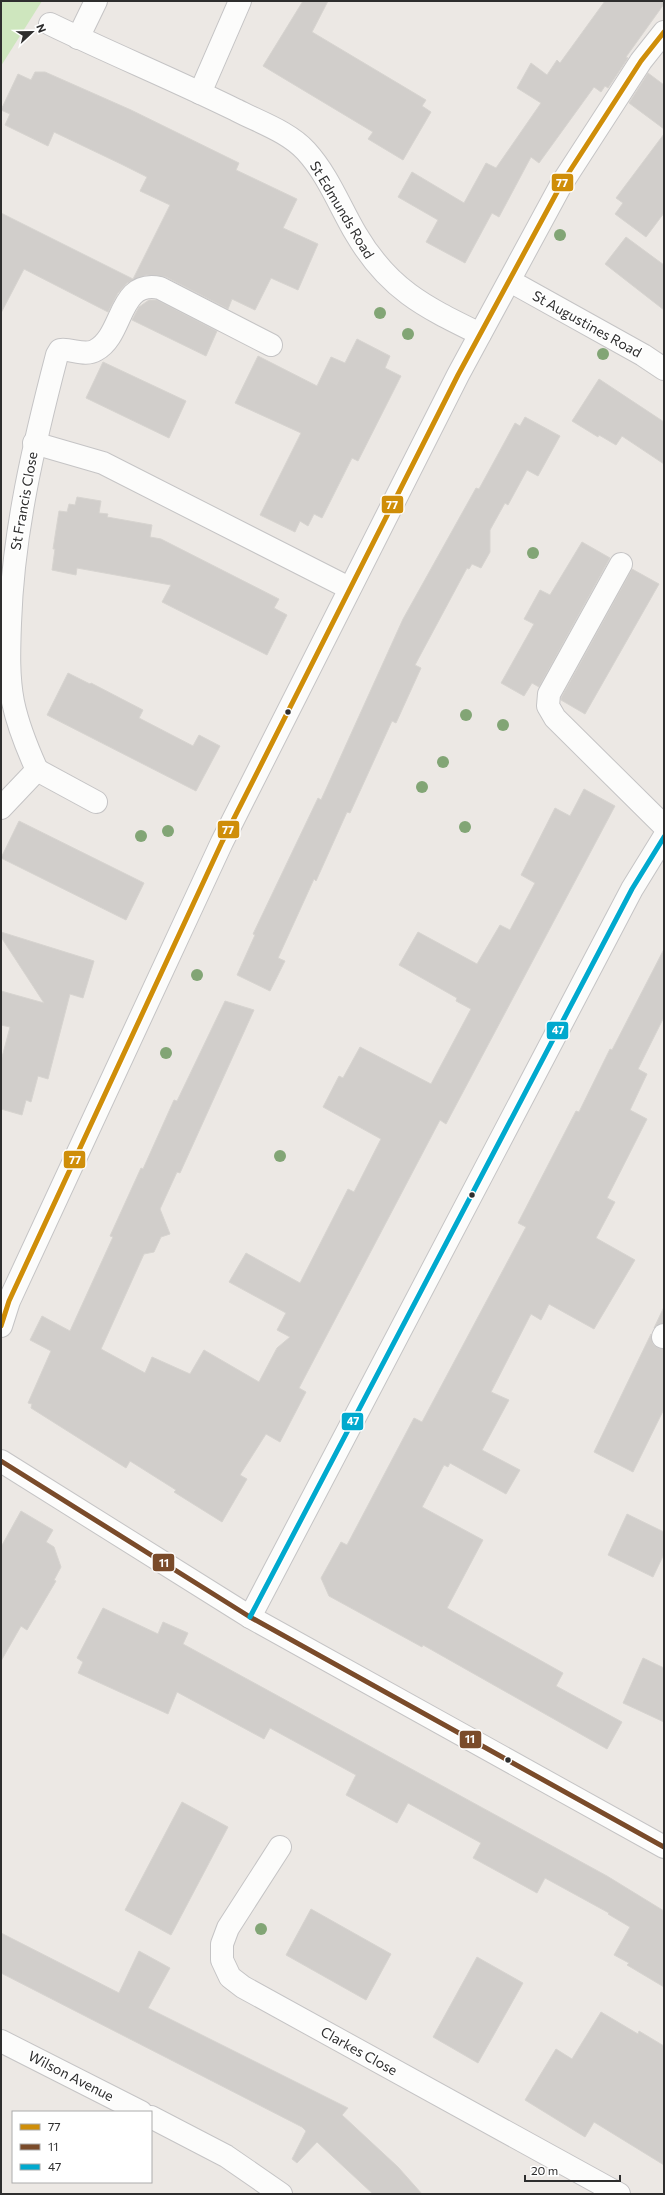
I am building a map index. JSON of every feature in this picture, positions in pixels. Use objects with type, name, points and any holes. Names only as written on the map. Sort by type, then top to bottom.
[{"type":"street","points":[[78,38],[96,1]]},
{"type":"street","points":[[200,93],[240,1]]},
{"type":"street","name":"St Edmunds Road","points":[[50,24],[200,93],[284,134],[306,151],[321,171],[376,266],[404,292],[432,310],[480,334]]},
{"type":"street","points":[[1,1326],[9,1300],[222,842],[349,588],[480,334],[562,183],[641,61],[664,32]]},
{"type":"street","name":"St Augustines Road","points":[[510,281],[643,355],[664,369]]},
{"type":"street","name":"St Francis Close","points":[[37,770],[21,731],[13,702],[9,673],[7,563],[34,443],[57,355],[60,350],[66,349],[78,353],[96,350],[109,337],[127,302],[136,291],[149,285],[160,288],[271,345]]},
{"type":"street","name":"St Francis Close","points":[[34,443],[103,462],[349,588]]},
{"type":"street","points":[[621,564],[549,694],[548,706],[555,718],[664,826]]},
{"type":"street","points":[[1,808],[37,770],[96,802]]},
{"type":"street","points":[[250,1617],[632,889],[664,838]]},
{"type":"street","points":[[1,1461],[250,1617],[664,1847]]},
{"type":"street","name":"Clarkes Close","points":[[280,1847],[228,1928],[222,1944],[222,1960],[230,1976],[242,1987],[619,2194]]},
{"type":"street","name":"Wilson Avenue","points":[[1,2041],[139,2111]]},
{"type":"street","points":[[152,2118],[226,2156],[281,2194]]},
{"type":"green space","points":[[1,1],[42,1],[1,66]]},
{"type":"building","points":[[303,1],[328,1],[312,32],[426,100],[422,106],[431,112],[403,160],[368,139],[373,132],[263,66]]},
{"type":"building","points":[[605,1],[664,1],[664,4],[626,57],[628,58],[608,88],[605,86],[601,92],[594,87],[539,163],[531,157],[499,217],[492,213],[465,263],[426,242],[438,220],[398,197],[412,172],[464,203],[486,163],[496,168],[541,103],[517,88],[531,63],[547,75],[557,60],[560,63]]},
{"type":"building","points":[[35,72],[45,72],[131,110],[239,163],[236,170],[297,199],[283,228],[318,244],[298,290],[271,278],[255,310],[232,299],[228,309],[166,277],[146,275],[127,283],[118,293],[108,312],[24,269],[1,313],[1,213],[133,279],[170,205],[140,191],[147,177],[121,164],[54,132],[48,146],[5,125],[10,114],[1,110],[18,74],[31,80]]},
{"type":"building","points":[[648,73],[664,85],[664,129],[629,103]]},
{"type":"building","points":[[664,134],[664,213],[646,237],[615,214],[623,203],[616,198]]},
{"type":"building","points":[[626,237],[664,265],[664,310],[605,264]]},
{"type":"building","points":[[149,300],[157,300],[217,331],[206,356],[132,320],[139,307]]},
{"type":"building","points":[[357,339],[390,356],[385,368],[401,376],[358,461],[352,458],[322,518],[314,514],[308,526],[300,521],[295,532],[260,515],[301,433],[235,403],[258,356],[317,386],[331,357],[345,363]]},
{"type":"building","points":[[103,362],[186,401],[169,438],[86,398]]},
{"type":"building","points":[[599,379],[664,422],[664,464],[622,436],[616,445],[599,435],[598,437],[572,421]]},
{"type":"building","points":[[525,417],[560,436],[538,476],[527,470],[508,505],[505,503],[490,530],[490,552],[481,568],[472,564],[469,569],[467,568],[415,665],[421,668],[396,723],[392,721],[350,813],[347,812],[316,881],[314,879],[278,958],[285,961],[270,991],[237,975],[255,935],[253,934],[318,798],[321,800],[403,619],[476,488],[479,489],[515,423],[520,426]]},
{"type":"building","points":[[77,497],[101,501],[99,513],[108,514],[107,517],[152,525],[150,537],[161,539],[279,599],[274,608],[287,615],[267,655],[162,602],[171,585],[77,568],[76,575],[52,570],[55,549],[53,549],[59,511],[67,512],[69,504],[75,505]]},
{"type":"building","points":[[582,542],[610,558],[539,687],[532,683],[524,696],[501,683],[534,624],[524,619],[540,590],[550,595]]},
{"type":"building","points":[[632,569],[659,584],[585,714],[561,700],[561,698]]},
{"type":"building","points":[[68,673],[90,684],[91,683],[143,710],[139,718],[193,746],[199,735],[220,746],[196,791],[47,715]]},
{"type":"building","points":[[584,789],[615,806],[446,1124],[440,1120],[299,1388],[306,1392],[280,1442],[266,1434],[240,1475],[247,1479],[222,1522],[174,1492],[176,1490],[130,1461],[126,1468],[31,1408],[32,1404],[28,1403],[51,1351],[30,1340],[42,1316],[70,1331],[113,1237],[110,1236],[141,1168],[143,1169],[174,1100],[177,1101],[225,1001],[254,1010],[180,1173],[177,1172],[160,1209],[170,1234],[161,1237],[154,1252],[144,1254],[101,1349],[145,1373],[152,1357],[190,1374],[204,1350],[259,1382],[277,1348],[290,1337],[277,1330],[286,1313],[229,1282],[246,1253],[300,1283],[348,1189],[354,1192],[381,1139],[323,1107],[339,1076],[343,1078],[360,1047],[431,1084],[471,1009],[456,1001],[457,998],[399,965],[418,932],[477,964],[500,925],[510,930],[535,883],[521,875],[555,808],[570,816]]},
{"type":"building","points":[[19,821],[144,883],[126,920],[1,858]]},
{"type":"building","points":[[1,932],[94,961],[83,998],[70,994],[48,1079],[38,1076],[31,1102],[26,1100],[22,1115],[1,1109],[1,1061],[10,1027],[1,1025],[1,991],[44,1003],[1,937]]},
{"type":"building","points":[[664,949],[664,1017],[638,1069],[647,1074],[630,1110],[647,1119],[607,1198],[615,1202],[596,1238],[635,1260],[594,1329],[549,1304],[541,1320],[531,1314],[491,1392],[509,1400],[482,1450],[520,1470],[506,1494],[450,1463],[448,1467],[444,1465],[422,1507],[483,1540],[447,1608],[563,1673],[556,1686],[622,1722],[607,1749],[423,1645],[422,1647],[329,1596],[321,1578],[341,1542],[347,1545],[414,1418],[422,1422],[526,1227],[518,1223],[576,1111],[579,1112],[610,1049],[612,1050]]},
{"type":"building","points":[[664,1307],[664,1323],[654,1328]]},
{"type":"building","points":[[651,1334],[653,1344],[658,1348],[664,1349],[664,1409],[633,1472],[594,1452]]},
{"type":"building","points":[[21,1511],[53,1530],[46,1542],[54,1547],[61,1567],[54,1580],[56,1581],[27,1630],[21,1626],[1,1661],[1,1547]]},
{"type":"building","points":[[627,1514],[664,1532],[664,1554],[653,1577],[608,1555]]},
{"type":"building","points":[[103,1608],[158,1634],[163,1622],[188,1633],[183,1644],[607,1876],[664,1911],[664,1987],[627,1965],[629,1963],[614,1955],[630,1927],[608,1914],[609,1913],[545,1878],[537,1893],[473,1858],[481,1843],[408,1803],[397,1823],[346,1795],[356,1775],[270,1728],[264,1739],[177,1692],[168,1714],[78,1673],[83,1662],[77,1658]]},
{"type":"building","points":[[643,1658],[664,1668],[664,1722],[623,1703]]},
{"type":"building","points":[[182,1802],[228,1827],[171,1935],[125,1910]]},
{"type":"building","points":[[311,1909],[391,1954],[366,2000],[286,1955]]},
{"type":"building","points":[[1,1933],[119,1993],[139,1951],[170,1968],[148,2008],[348,2108],[342,2115],[398,2167],[422,2194],[373,2194],[317,2142],[297,2163],[292,2159],[306,2131],[302,2127],[1,1973]]},
{"type":"building","points":[[477,1957],[523,1983],[478,2063],[433,2037]]},
{"type":"building","points":[[601,2012],[638,2034],[639,2031],[664,2046],[664,2165],[594,2122],[585,2137],[525,2100],[556,2049],[572,2059]]},
{"type":"transit line","name":"77","points":[[1,1326],[9,1301],[222,842],[458,375],[562,183],[641,61],[664,32]]},
{"type":"transit line","name":"47","points":[[250,1617],[632,889],[664,837]]},
{"type":"transit line","name":"11","points":[[1,1461],[250,1617],[664,1847]]}]
